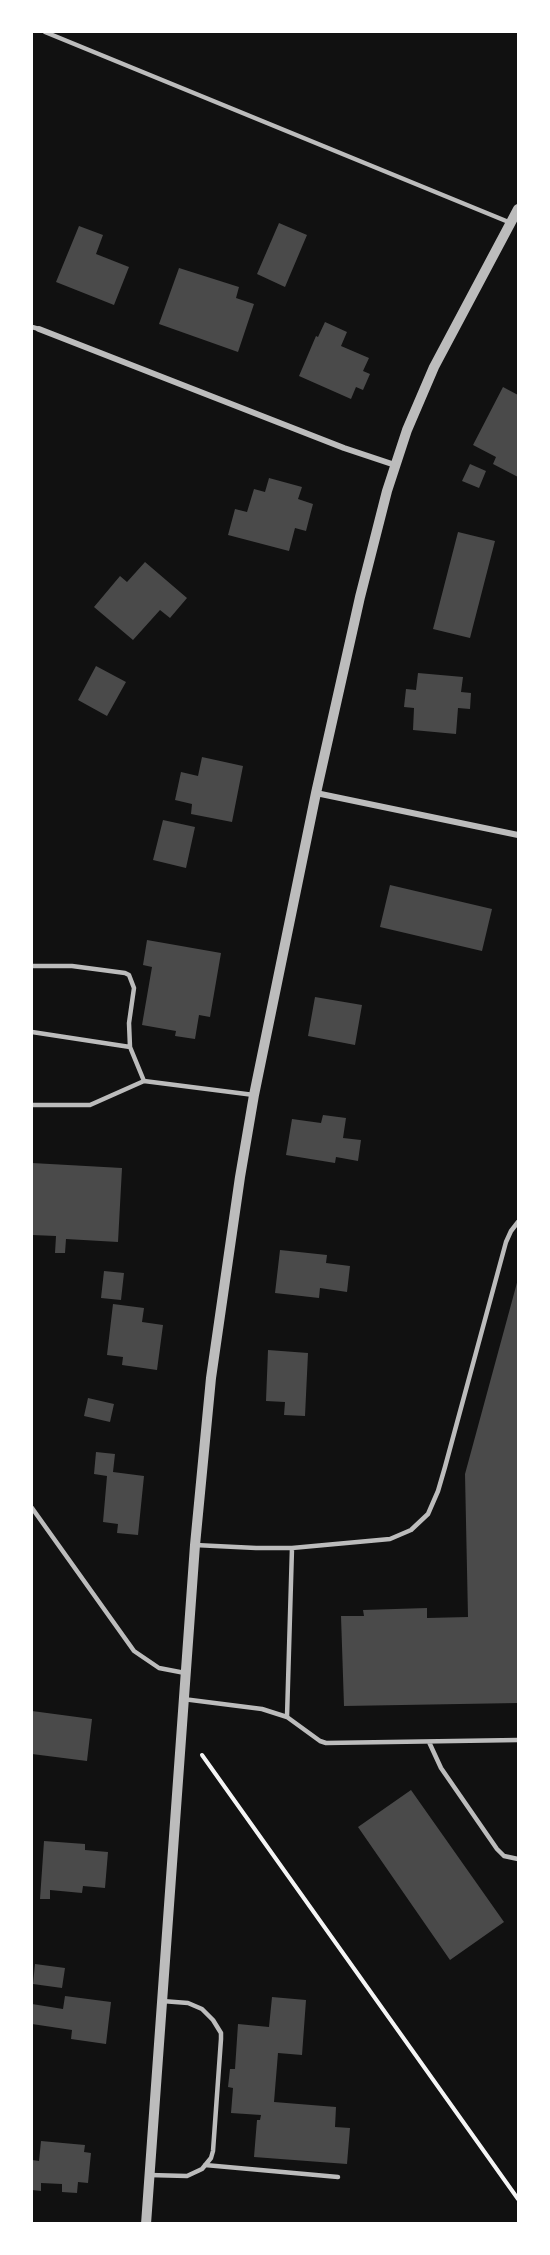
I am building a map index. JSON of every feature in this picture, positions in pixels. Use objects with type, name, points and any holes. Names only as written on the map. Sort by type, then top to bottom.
[{"type":"street","points":[[146,2223],[195,1545],[213,1366],[238,1187],[254,1095],[316,793],[360,597],[395,465],[434,367],[519,209]]},
{"type":"street","points":[[35,328],[344,448],[395,465]]},
{"type":"street","points":[[316,793],[519,835]]},
{"type":"lane","points":[[45,32],[511,223]]},
{"type":"lane","points":[[32,966],[72,966],[129,975],[134,988],[129,1023],[130,1047],[144,1081]]},
{"type":"lane","points":[[32,1032],[130,1047]]},
{"type":"lane","points":[[32,1105],[90,1105],[144,1081],[254,1095]]},
{"type":"lane","points":[[195,1545],[292,1548],[390,1539],[411,1530],[428,1514],[443,1475],[506,1242],[511,1231],[519,1222]]},
{"type":"lane","points":[[32,1508],[134,1651],[152,1665],[186,1673]]},
{"type":"lane","points":[[287,1717],[292,1548]]},
{"type":"lane","points":[[183,1699],[262,1709],[287,1717],[326,1743],[519,1740]]},
{"type":"lane","points":[[429,1742],[441,1768],[497,1849],[504,1856],[519,1859]]},
{"type":"lane","points":[[149,2175],[187,2176],[196,2173],[211,2158],[213,2151],[221,2033],[208,2014],[195,2005],[162,2001]]},
{"type":"lane","points":[[205,2165],[338,2177]]},
{"type":"path","points":[[181,1725],[519,2199]]},
{"type":"building","points":[[279,223],[307,235],[285,287],[257,274]]},
{"type":"building","points":[[79,226],[103,235],[96,254],[129,267],[114,305],[56,282]]},
{"type":"building","points":[[179,268],[239,287],[236,298],[254,304],[238,352],[159,324]]},
{"type":"building","points":[[325,322],[347,332],[341,346],[369,358],[363,371],[370,374],[363,390],[356,387],[351,399],[299,376],[316,336],[318,337]]},
{"type":"building","points":[[503,387],[518,395],[518,477],[493,464],[496,457],[473,445]]},
{"type":"building","points":[[470,464],[486,471],[479,488],[462,481]]},
{"type":"building","points":[[269,478],[302,487],[298,499],[313,504],[306,531],[295,528],[289,551],[228,535],[235,509],[247,512],[254,489],[265,492]]},
{"type":"building","points":[[458,532],[495,541],[470,638],[433,629]]},
{"type":"building","points":[[145,562],[187,598],[170,618],[160,610],[133,640],[94,607],[120,576],[127,582]]},
{"type":"building","points":[[96,666],[126,682],[107,716],[78,700]]},
{"type":"building","points":[[418,673],[463,677],[461,692],[471,693],[470,709],[458,708],[456,734],[413,730],[414,708],[404,707],[406,689],[416,690]]},
{"type":"building","points":[[202,757],[243,766],[232,822],[191,814],[192,804],[175,800],[181,772],[198,776]]},
{"type":"building","points":[[163,820],[195,827],[186,868],[153,860]]},
{"type":"building","points":[[390,885],[492,909],[482,951],[380,927]]},
{"type":"building","points":[[147,940],[221,953],[210,1017],[199,1015],[195,1039],[175,1036],[176,1031],[142,1025],[152,967],[143,965]]},
{"type":"building","points":[[315,997],[362,1005],[355,1045],[308,1036]]},
{"type":"building","points":[[323,1115],[346,1118],[343,1138],[361,1140],[358,1161],[336,1157],[335,1163],[286,1155],[292,1119],[321,1123]]},
{"type":"building","points":[[32,1163],[122,1168],[118,1242],[66,1239],[65,1253],[55,1253],[56,1236],[32,1235]]},
{"type":"building","points":[[280,1250],[327,1255],[326,1263],[350,1266],[347,1292],[320,1288],[319,1298],[275,1293]]},
{"type":"building","points":[[104,1271],[124,1273],[121,1300],[101,1298]]},
{"type":"building","points":[[518,1279],[518,1703],[344,1706],[341,1616],[364,1616],[363,1610],[427,1608],[427,1618],[468,1617],[465,1474]]},
{"type":"building","points":[[113,1304],[144,1308],[142,1322],[163,1325],[157,1370],[122,1365],[123,1357],[107,1355]]},
{"type":"building","points":[[268,1350],[308,1353],[305,1416],[284,1415],[285,1402],[266,1401]]},
{"type":"building","points":[[88,1398],[114,1404],[110,1422],[84,1416]]},
{"type":"building","points":[[96,1452],[115,1454],[113,1472],[144,1476],[138,1535],[117,1533],[118,1524],[103,1522],[107,1476],[94,1474]]},
{"type":"building","points":[[32,1711],[92,1719],[87,1761],[32,1754]]},
{"type":"building","points":[[411,1790],[504,1922],[450,1960],[358,1827]]},
{"type":"building","points":[[44,1841],[85,1844],[85,1850],[108,1852],[105,1888],[83,1886],[82,1893],[50,1890],[50,1899],[40,1899]]},
{"type":"building","points":[[35,1964],[65,1968],[62,1988],[33,1984]]},
{"type":"building","points":[[65,1996],[111,2002],[106,2044],[71,2039],[72,2030],[32,2024],[32,2004],[63,2009]]},
{"type":"building","points":[[272,1997],[306,2000],[302,2055],[278,2053],[274,2102],[336,2107],[335,2127],[350,2128],[347,2164],[254,2157],[257,2120],[260,2120],[261,2115],[231,2113],[233,2088],[228,2087],[230,2069],[235,2069],[238,2024],[269,2027]]},
{"type":"building","points":[[41,2141],[85,2145],[84,2152],[91,2153],[88,2183],[78,2182],[77,2193],[62,2192],[62,2184],[41,2183],[41,2191],[32,2190],[32,2160],[39,2161]]}]
